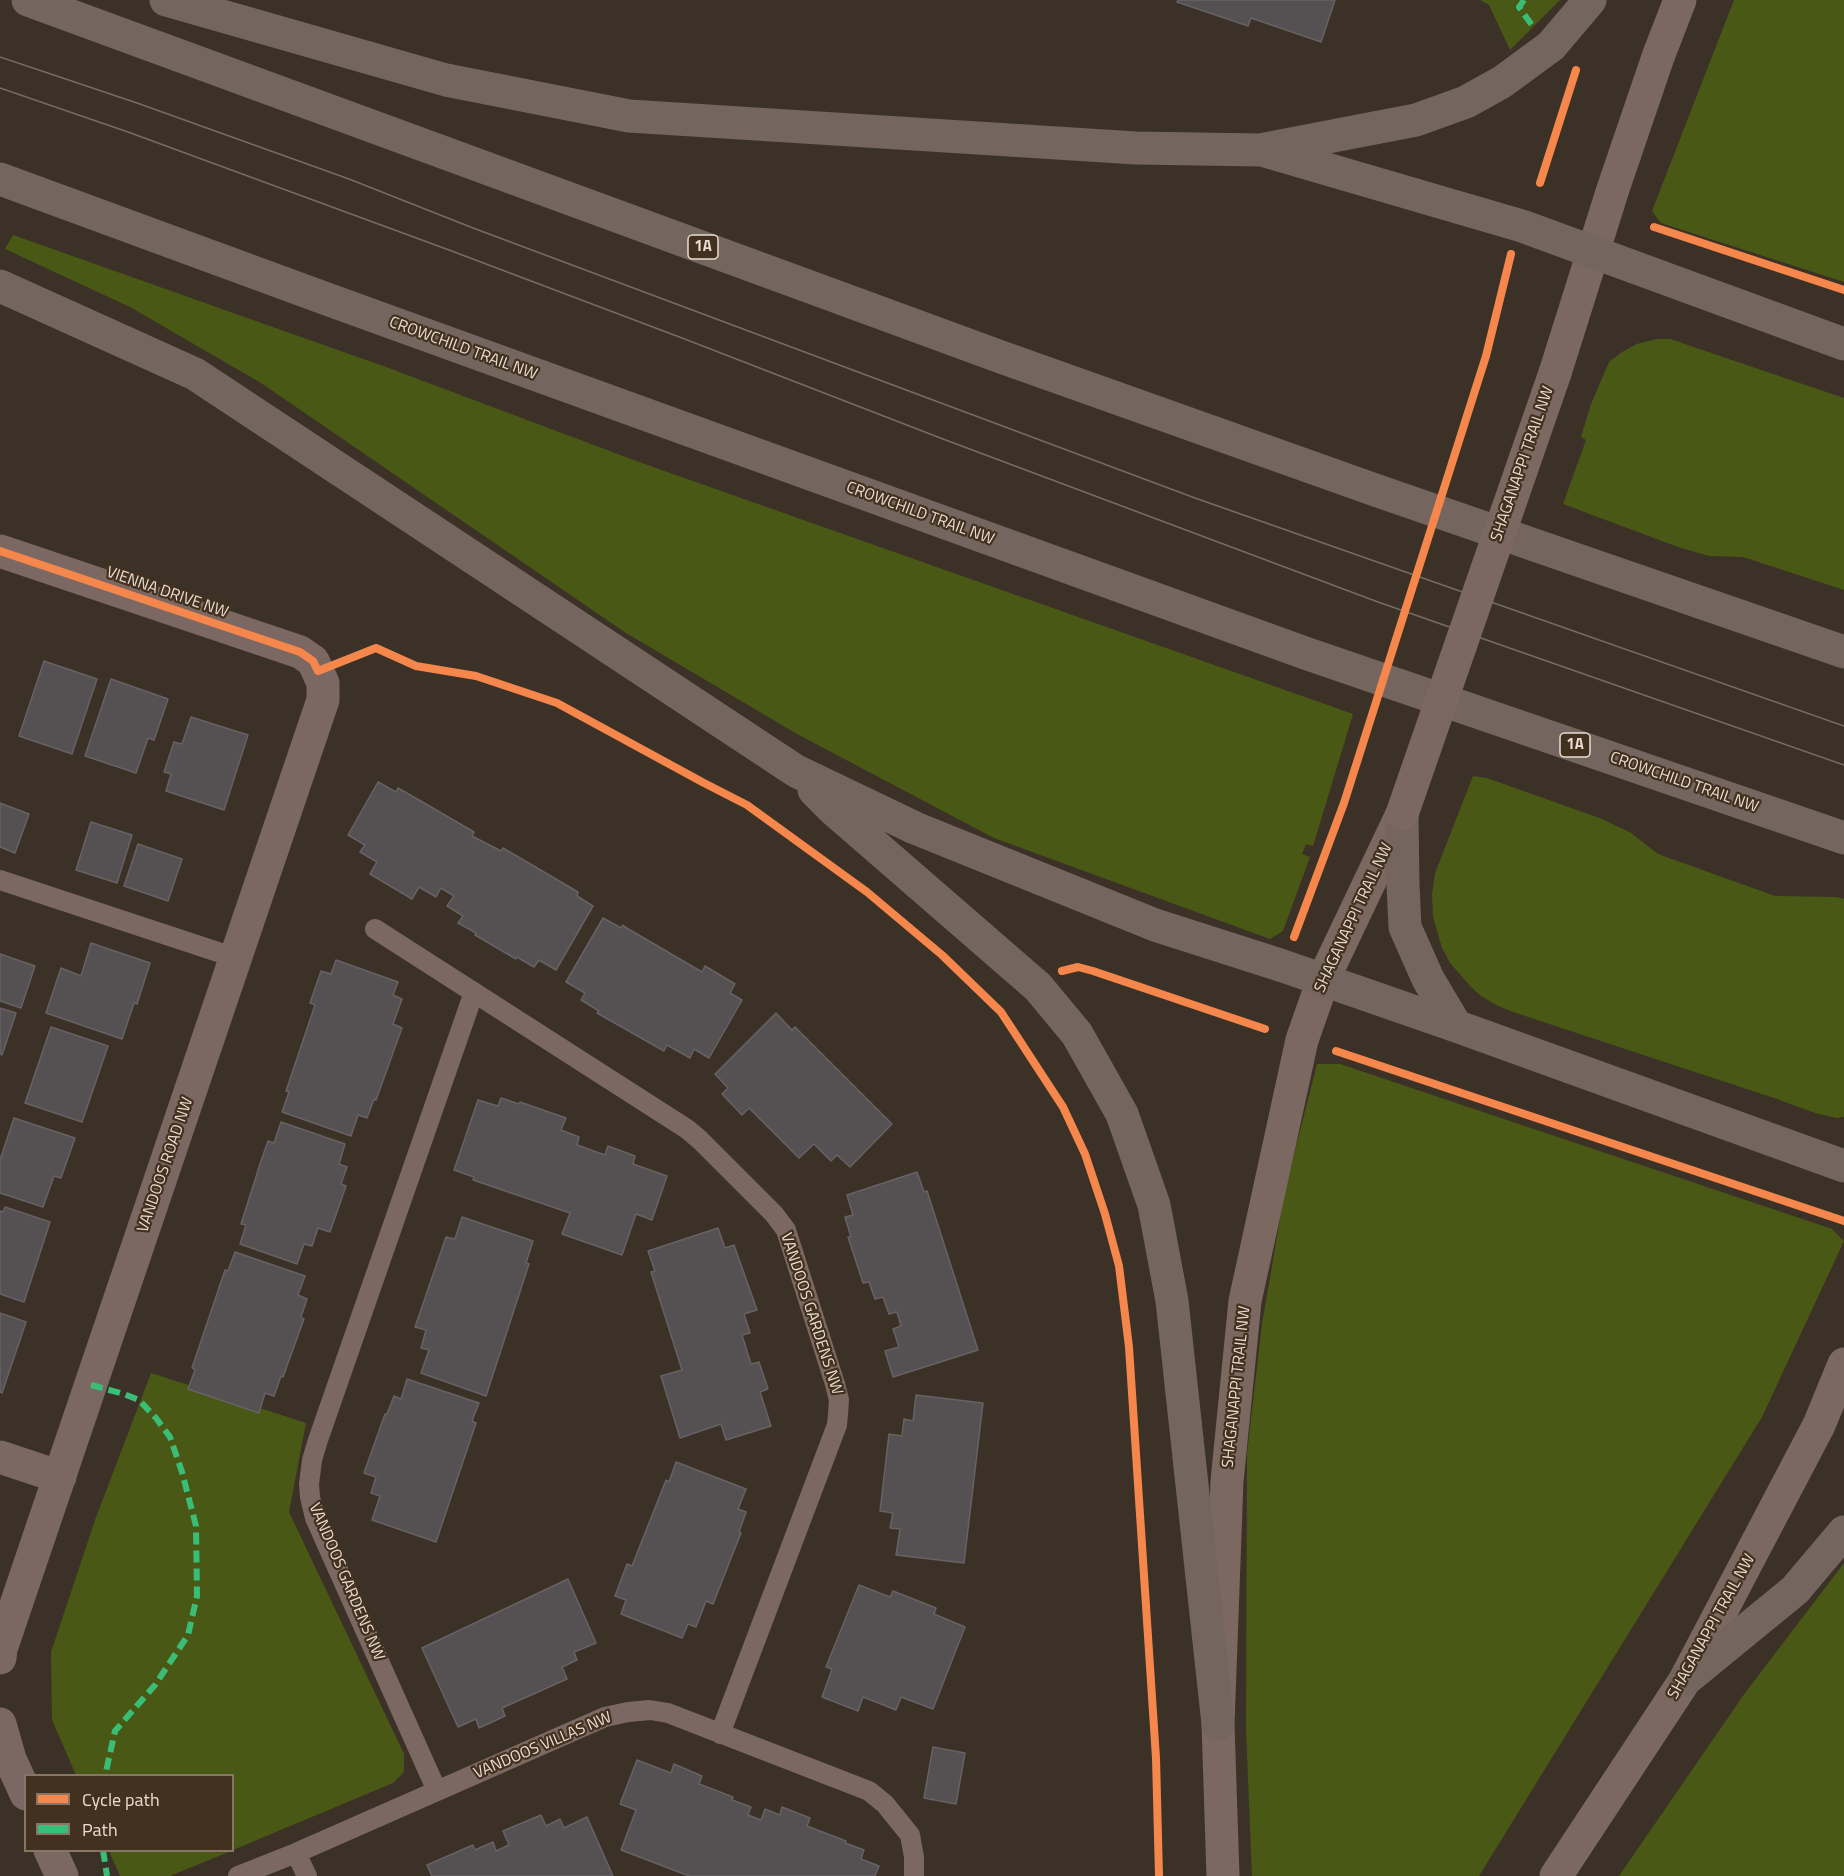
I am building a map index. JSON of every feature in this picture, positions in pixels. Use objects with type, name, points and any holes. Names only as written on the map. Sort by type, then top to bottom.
[{"type":"highway","name":"1A","points":[[28,0],[1001,357],[1401,499],[1844,652]]},
{"type":"highway","points":[[166,0],[446,80],[629,116],[1136,148],[1260,150],[1416,120],[1466,102],[1502,82],[1551,46],[1590,0]]},
{"type":"highway","points":[[1260,150],[1522,226],[1844,344]]},
{"type":"highway","name":"CROWCHILD TRAIL NW","points":[[0,179],[336,303],[1305,653],[1844,838]]},
{"type":"highway","points":[[0,286],[195,374],[796,771],[915,828],[1155,925],[1456,1026],[1844,1166]]},
{"type":"highway","points":[[796,771],[834,810],[1038,987],[1077,1034],[1122,1114],[1154,1205],[1172,1301],[1218,1724]]},
{"type":"highway","points":[[1402,814],[1405,927],[1428,979],[1456,1026]]},
{"type":"highway","points":[[1685,1680],[1795,1590],[1844,1532]]},
{"type":"main road","name":"SHAGANAPPI TRAIL NW","points":[[1223,1876],[1218,1724],[1227,1481],[1245,1301],[1302,1040],[1323,980],[1402,814],[1554,373],[1658,57],[1680,0]]},
{"type":"main road","name":"SHAGANAPPI TRAIL NW","points":[[1556,1876],[1685,1680],[1819,1425],[1844,1364]]},
{"type":"street","name":"VIENNA DRIVE NW","points":[[0,551],[300,652],[313,661],[318,670]]},
{"type":"street","name":"VANDOOS ROAD NW","points":[[0,1658],[1,1649],[322,700],[323,683],[318,670]]},
{"type":"street","points":[[0,1457],[60,1477]]},
{"type":"street","points":[[0,1724],[10,1759],[24,1790]]},
{"type":"street","points":[[50,1852],[62,1876]]},
{"type":"lane","points":[[0,880],[236,958]]},
{"type":"lane","name":"VANDOOS GARDENS NW","points":[[375,928],[687,1129],[774,1214],[786,1230],[835,1384],[839,1400],[837,1425],[720,1734]]},
{"type":"lane","name":"VANDOOS GARDENS NW","points":[[437,1791],[315,1518],[309,1484],[312,1460],[318,1440],[474,992]]},
{"type":"lane","name":"VANDOOS VILLAS NW","points":[[238,1876],[296,1853],[605,1717],[650,1710],[668,1713],[869,1791],[885,1804],[910,1835],[914,1857],[914,1876]]},
{"type":"lane","points":[[296,1853],[307,1876]]},
{"type":"green space","points":[[1480,0],[1560,0],[1510,50],[1489,5]]},
{"type":"green space","points":[[1734,0],[1844,0],[1844,282],[1661,223],[1652,211]]},
{"type":"green space","points":[[13,235],[386,367],[639,462],[1353,714],[1313,846],[1306,844],[1302,854],[1310,857],[1283,931],[1270,939],[994,838],[797,734],[626,633],[261,383],[130,307],[5,249]]},
{"type":"green space","points":[[1657,339],[1670,339],[1844,398],[1844,590],[1743,557],[1709,556],[1678,547],[1563,504],[1586,440],[1581,437],[1591,404],[1609,362],[1637,344]]},
{"type":"green space","points":[[1473,776],[1487,778],[1602,819],[1631,833],[1658,854],[1775,896],[1844,899],[1844,1117],[1837,1118],[1815,1113],[1516,1013],[1498,1006],[1471,987],[1450,963],[1442,948],[1433,916],[1432,894],[1435,873]]},
{"type":"green space","points":[[1317,1064],[1340,1064],[1832,1229],[1844,1241],[1762,1417],[1479,1876],[1252,1876],[1246,1729],[1247,1453],[1262,1324],[1285,1190]]},
{"type":"green space","points":[[151,1373],[306,1423],[289,1512],[404,1754],[404,1772],[393,1783],[234,1850],[234,1774],[76,1774],[52,1720],[51,1652],[95,1520]]},
{"type":"green space","points":[[1844,1563],[1844,1876],[1619,1876],[1745,1693]]},
{"type":"green space","points":[[109,1852],[229,1852],[170,1876],[120,1876]]},
{"type":"building","points":[[1178,0],[1335,0],[1321,42],[1251,18],[1248,26],[1177,2]]},
{"type":"building","points":[[44,661],[97,679],[72,754],[19,736]]},
{"type":"building","points":[[111,679],[168,699],[154,740],[148,738],[136,773],[85,756]]},
{"type":"building","points":[[191,717],[248,735],[224,810],[166,791],[171,774],[164,772],[174,742],[182,744]]},
{"type":"building","points":[[378,782],[396,792],[398,788],[474,832],[472,836],[501,851],[503,848],[578,892],[577,896],[593,906],[556,970],[539,960],[534,967],[517,957],[516,959],[458,923],[463,916],[447,906],[454,896],[441,888],[436,897],[419,887],[412,899],[370,874],[377,862],[360,852],[365,845],[348,835]]},
{"type":"building","points":[[0,803],[29,814],[15,853],[0,847]]},
{"type":"building","points":[[91,822],[132,835],[117,883],[76,870]]},
{"type":"building","points":[[138,844],[182,859],[168,901],[124,886]]},
{"type":"building","points":[[603,918],[621,928],[623,925],[702,972],[705,966],[735,984],[730,993],[742,1000],[709,1058],[694,1049],[690,1058],[667,1045],[664,1051],[597,1013],[599,1011],[581,1000],[585,993],[566,982]]},
{"type":"building","points":[[91,943],[150,963],[137,1004],[134,1003],[122,1039],[46,1013],[61,968],[81,976]]},
{"type":"building","points":[[0,954],[35,966],[21,1008],[0,1001]]},
{"type":"building","points":[[336,960],[398,982],[393,995],[402,999],[393,1024],[402,1028],[376,1100],[374,1099],[367,1118],[358,1115],[351,1136],[282,1112],[289,1092],[286,1091],[315,1005],[310,1003],[321,971],[331,974]]},
{"type":"building","points":[[0,1008],[16,1013],[2,1055],[0,1054]]},
{"type":"building","points":[[776,1013],[792,1030],[795,1027],[892,1124],[850,1167],[837,1155],[831,1161],[814,1144],[799,1158],[749,1108],[742,1115],[722,1094],[728,1088],[715,1074]]},
{"type":"building","points":[[51,1027],[108,1046],[82,1122],[25,1103]]},
{"type":"building","points":[[501,1098],[566,1118],[561,1130],[579,1137],[577,1145],[605,1155],[608,1146],[635,1156],[633,1164],[667,1176],[652,1220],[636,1214],[622,1255],[562,1234],[570,1213],[473,1180],[474,1177],[454,1170],[478,1100],[498,1106]]},
{"type":"building","points":[[14,1118],[75,1138],[61,1178],[54,1176],[43,1207],[0,1193],[0,1160]]},
{"type":"building","points":[[281,1122],[345,1144],[339,1164],[347,1167],[341,1184],[346,1186],[330,1232],[318,1228],[312,1246],[304,1244],[297,1264],[240,1244],[246,1225],[241,1224],[261,1161],[268,1141],[274,1143]]},
{"type":"building","points":[[917,1172],[924,1192],[927,1191],[978,1350],[893,1377],[885,1351],[899,1347],[893,1329],[901,1326],[897,1312],[889,1314],[883,1297],[875,1299],[869,1282],[863,1283],[848,1237],[851,1237],[845,1217],[853,1215],[847,1195]]},
{"type":"building","points":[[5,1207],[50,1222],[24,1302],[0,1294],[0,1211],[3,1212]]},
{"type":"building","points":[[462,1217],[533,1241],[526,1263],[529,1264],[486,1396],[421,1373],[429,1350],[421,1348],[426,1330],[415,1327],[446,1237],[455,1239]]},
{"type":"building","points":[[718,1228],[725,1248],[734,1245],[757,1310],[744,1314],[750,1333],[742,1335],[751,1364],[759,1362],[768,1389],[760,1392],[771,1426],[726,1440],[721,1424],[680,1438],[661,1376],[682,1370],[651,1272],[655,1271],[648,1251]]},
{"type":"building","points":[[235,1252],[305,1276],[298,1295],[307,1299],[301,1317],[304,1319],[274,1396],[265,1393],[259,1413],[188,1389],[195,1370],[192,1368],[225,1270],[228,1271]]},
{"type":"building","points":[[0,1313],[26,1322],[2,1393],[0,1392]]},
{"type":"building","points":[[407,1379],[479,1403],[472,1421],[476,1423],[436,1542],[372,1520],[380,1496],[371,1493],[376,1477],[364,1473],[385,1414],[394,1396],[401,1399]]},
{"type":"building","points":[[916,1395],[983,1403],[964,1563],[896,1555],[900,1529],[890,1528],[893,1513],[880,1511],[889,1434],[902,1436],[904,1419],[913,1421]]},
{"type":"building","points":[[676,1462],[746,1489],[738,1509],[746,1512],[739,1532],[741,1533],[713,1604],[706,1601],[696,1627],[688,1624],[682,1638],[621,1614],[626,1600],[615,1596],[627,1564],[632,1566],[666,1480],[669,1482]]},
{"type":"building","points":[[568,1579],[596,1643],[574,1652],[577,1660],[562,1667],[567,1679],[502,1708],[505,1716],[479,1728],[476,1719],[458,1727],[422,1648]]},
{"type":"building","points":[[859,1585],[890,1597],[893,1591],[936,1608],[934,1614],[965,1627],[933,1709],[901,1697],[896,1710],[863,1697],[858,1711],[822,1697],[832,1669],[826,1667]]},
{"type":"building","points":[[933,1747],[965,1753],[956,1804],[924,1798]]},
{"type":"building","points":[[637,1760],[671,1773],[674,1764],[702,1776],[699,1784],[733,1797],[732,1800],[751,1807],[748,1815],[761,1820],[765,1809],[780,1815],[782,1807],[810,1818],[807,1826],[864,1850],[861,1859],[879,1866],[875,1876],[689,1876],[621,1850],[636,1810],[620,1804]]},
{"type":"building","points":[[541,1815],[546,1826],[560,1819],[564,1828],[587,1817],[613,1876],[432,1876],[427,1865],[473,1845],[475,1850],[493,1842],[496,1851],[509,1845],[503,1831]]},
{"type":"tram line","points":[[0,57],[349,179],[473,228],[1195,498],[1844,726]]},
{"type":"tram line","points":[[0,88],[128,132],[449,250],[1378,602],[1844,765]]},
{"type":"marked path","points":[[1524,0],[1519,7],[1534,28]]},
{"type":"marked path","points":[[91,1385],[139,1400],[156,1418],[170,1437],[196,1526],[197,1596],[188,1635],[155,1685],[115,1731],[105,1774]]},
{"type":"marked path","points":[[103,1852],[107,1876]]},
{"type":"cycle path","points":[[1540,183],[1576,70]]},
{"type":"cycle path","points":[[1654,227],[1844,290]]},
{"type":"cycle path","points":[[1294,937],[1344,803],[1486,356],[1511,254]]},
{"type":"cycle path","points":[[0,551],[300,652],[313,661],[318,671],[376,648],[416,666],[476,676],[557,703],[747,805],[867,892],[942,955],[1001,1012],[1063,1107],[1085,1154],[1119,1266],[1129,1347],[1156,1758],[1159,1876]]},
{"type":"cycle path","points":[[1062,971],[1078,967],[1093,971],[1265,1029]]},
{"type":"cycle path","points":[[1336,1051],[1844,1221]]}]
